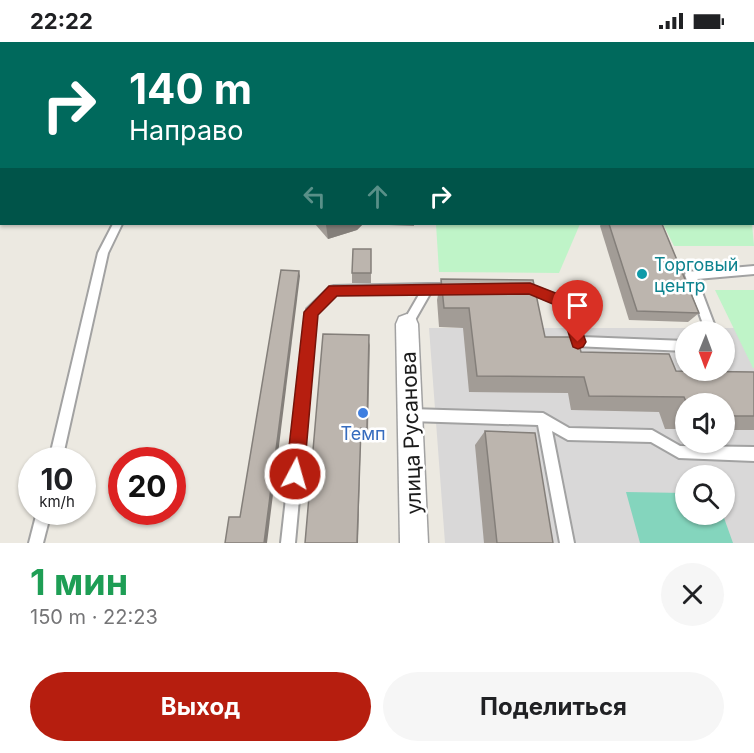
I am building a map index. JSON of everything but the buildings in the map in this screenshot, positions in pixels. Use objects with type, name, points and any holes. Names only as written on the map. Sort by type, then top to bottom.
[{"type":"street","name":"улица Русанова","points":[[407,324],[414,543]]},
{"type":"lane","points":[[58,447],[103,253],[117,225]]},
{"type":"lane","points":[[708,321],[690,276],[754,270]]},
{"type":"lane","points":[[407,324],[428,288]]},
{"type":"lane","points":[[288,543],[311,312],[334,290],[462,288]]},
{"type":"lane","points":[[507,289],[530,289],[566,303],[578,342],[675,346]]},
{"type":"lane","points":[[410,415],[543,420],[568,434],[652,436],[679,452],[754,454]]},
{"type":"lane","points":[[543,420],[567,543]]},
{"type":"lane","points":[[36,543],[41,525]]},
{"type":"shaded area","points":[[429,328],[675,328],[675,381],[735,381],[735,328],[754,328],[754,543],[445,543]]},
{"type":"green space","points":[[436,225],[580,225],[559,273],[439,272]]},
{"type":"green space","points":[[664,225],[752,225],[754,246],[674,246]]},
{"type":"green space","points":[[715,290],[754,290],[754,368],[735,331],[735,321],[730,321]]},
{"type":"green space","points":[[626,492],[675,493],[675,525],[727,525],[733,543],[640,543]]},
{"type":"place","name":"Торговый центр","points":[[642,274]]},
{"type":"place","name":"Темп","points":[[363,413]]},
{"type":"route","points":[[295,474],[311,312],[334,290],[530,289],[566,303],[578,342]]}]
